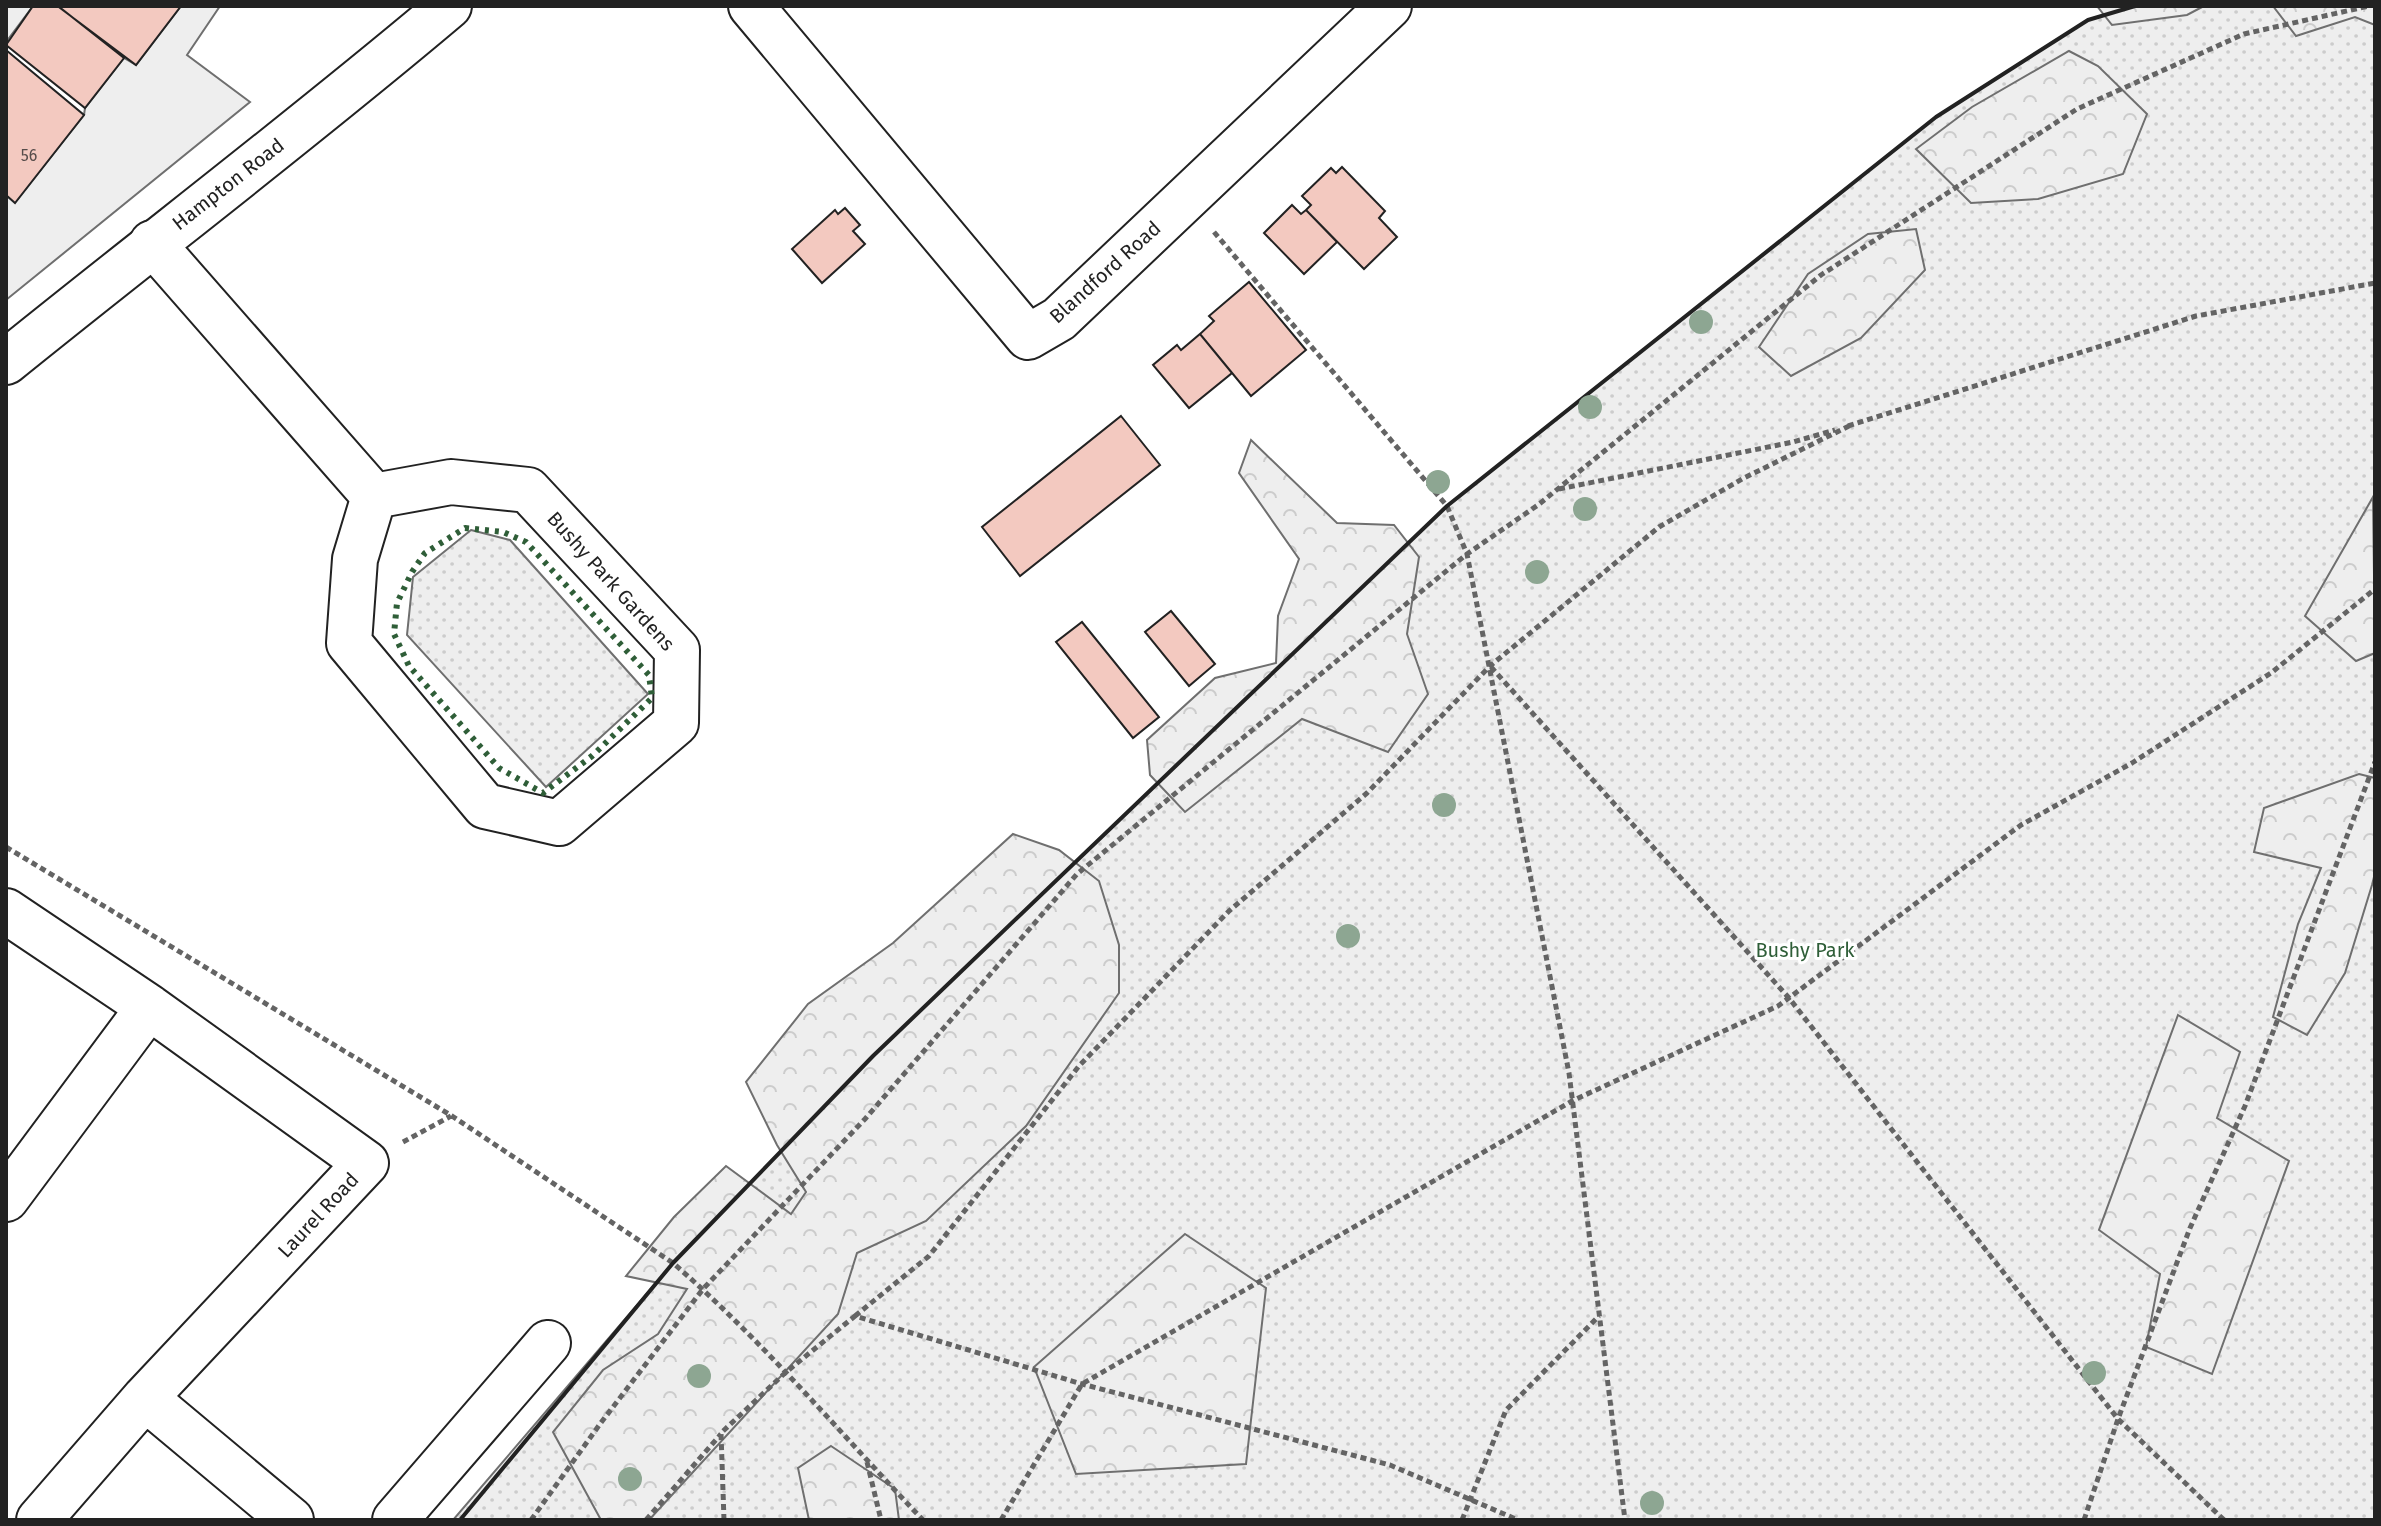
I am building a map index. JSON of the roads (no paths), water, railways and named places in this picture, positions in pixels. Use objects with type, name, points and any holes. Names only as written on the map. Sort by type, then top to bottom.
[{"type":"street","name":"Hampton Road","points":[[6,362],[377,67],[449,6]]},
{"type":"street","name":"Blandford Road","points":[[751,6],[1028,337],[1059,319],[1389,6]]},
{"type":"street","points":[[152,243],[374,496]]},
{"type":"street","name":"Bushy Park Gardens","points":[[451,482],[528,490],[677,650],[676,723],[559,823],[485,806],[349,643],[355,559],[374,496],[451,482]]},
{"type":"street","name":"Laurel Road","points":[[6,911],[149,1007],[366,1163],[145,1398],[39,1520]]},
{"type":"street","points":[[6,1199],[149,1007]]},
{"type":"street","points":[[395,1520],[548,1343]]},
{"type":"street","points":[[145,1398],[291,1520]]},
{"type":"park label","name":"Bushy Park","points":[[1805,950]]}]
